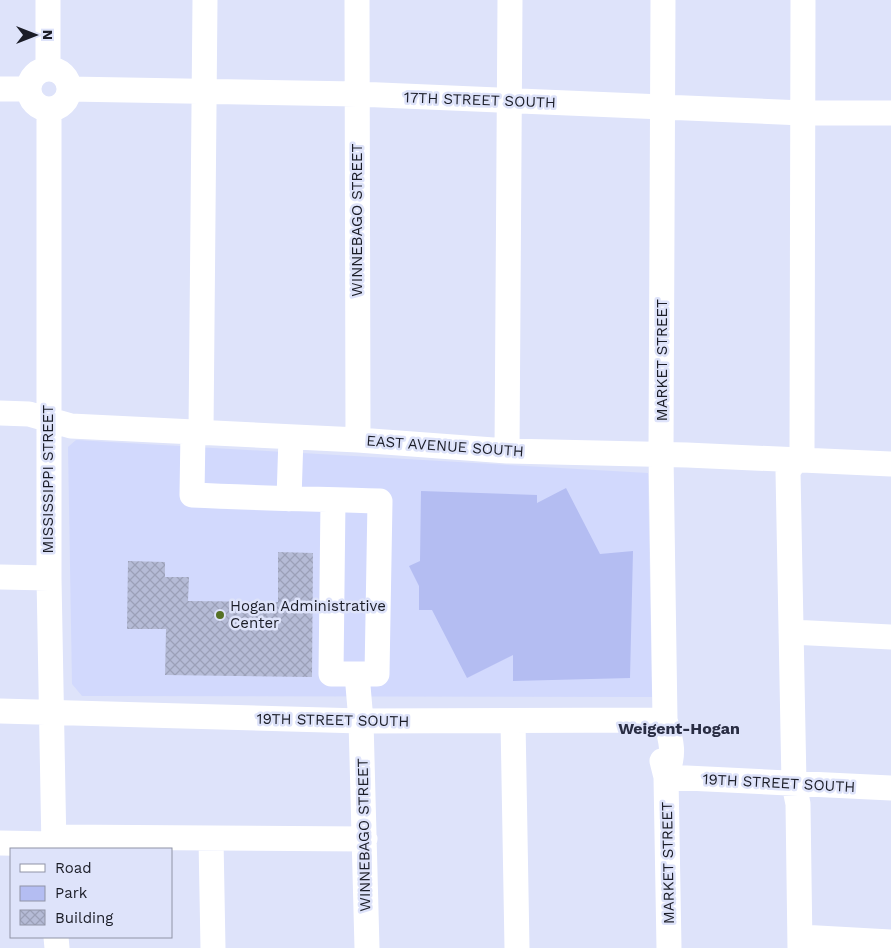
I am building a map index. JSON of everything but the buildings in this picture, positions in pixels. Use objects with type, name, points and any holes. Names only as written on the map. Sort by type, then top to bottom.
[{"type":"street","points":[[48,0],[48,69]]},
{"type":"street","points":[[204,0],[205,90],[197,431],[192,495],[380,501],[377,674],[331,674],[333,500]]},
{"type":"street","name":"WINNEBAGO STREET","points":[[357,0],[358,440]]},
{"type":"street","points":[[507,451],[510,0]]},
{"type":"street","name":"MARKET STREET","points":[[663,0],[661,454],[665,720],[672,741],[672,761],[666,777],[669,948]]},
{"type":"street","points":[[803,0],[802,451],[788,471],[794,784],[798,804],[800,942],[891,942]]},
{"type":"street","points":[[48,69],[60,72],[65,77],[69,89],[62,103],[49,108],[42,107],[33,100],[29,89],[32,78],[37,73],[48,69]]},
{"type":"street","points":[[0,89],[29,89]]},
{"type":"street","name":"17TH STREET SOUTH","points":[[69,89],[357,94],[803,113],[891,113]]},
{"type":"street","name":"MISSISSIPPI STREET","points":[[49,108],[49,578],[54,843]]},
{"type":"street","name":"EAST AVENUE SOUTH","points":[[0,412],[29,414],[71,426],[358,440],[507,451],[661,454],[891,464]]},
{"type":"street","points":[[289,499],[291,437]]},
{"type":"street","points":[[0,577],[49,578]]},
{"type":"street","points":[[791,632],[891,637]]},
{"type":"street","name":"WINNEBAGO STREET","points":[[357,674],[361,721],[367,948]]},
{"type":"street","name":"19TH STREET SOUTH","points":[[0,711],[361,721],[665,720]]},
{"type":"street","points":[[513,721],[517,948]]},
{"type":"street","name":"19TH STREET SOUTH","points":[[666,777],[891,788]]},
{"type":"street","points":[[211,839],[213,948]]},
{"type":"street","points":[[0,843],[211,839],[365,839]]},
{"type":"shaded area","points":[[76,440],[648,473],[652,697],[82,696],[72,684],[68,447]]},
{"type":"green space","points":[[566,488],[600,554],[633,551],[630,678],[513,681],[513,655],[467,678],[432,610],[419,610],[419,586],[409,566],[420,561],[421,491],[537,495],[537,503]]},
{"type":"place","name":"Hogan Administrative Center","points":[[220,615]]},
{"type":"district","name":"Weigent-Hogan","points":[[679,728]]}]
